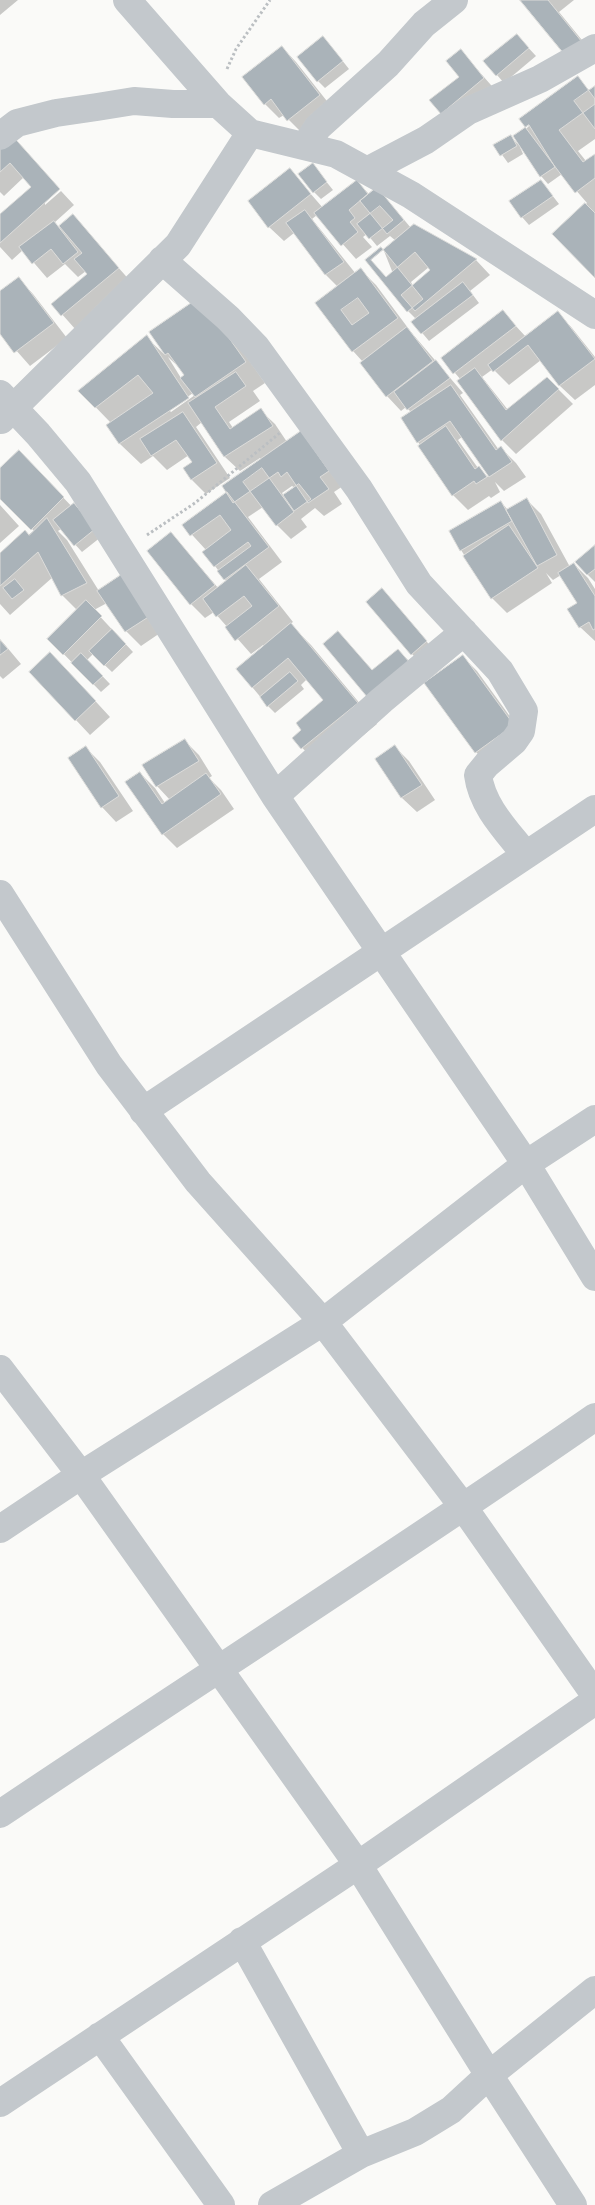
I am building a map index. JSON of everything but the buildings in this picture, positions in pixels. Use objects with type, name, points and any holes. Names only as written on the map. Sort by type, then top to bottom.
[{"type":"street","points":[[127,0],[212,98],[250,133],[336,154],[367,170],[411,195],[593,312]]},
{"type":"street","points":[[305,146],[318,127],[388,64],[424,24],[454,0]]},
{"type":"street","points":[[367,170],[426,140],[468,111],[540,78],[595,48]]},
{"type":"street","points":[[0,136],[17,123],[56,113],[134,101],[173,104],[212,98]]},
{"type":"street","points":[[250,133],[178,245],[4,407],[38,434],[78,482],[275,796],[526,1164],[595,1277]]},
{"type":"street","points":[[162,260],[228,318],[256,347],[359,489],[419,584],[500,671],[524,711],[521,731],[514,741],[487,764],[478,776],[480,790],[498,820],[525,854]]},
{"type":"street","points":[[275,796],[382,700],[464,632]]},
{"type":"street","points":[[143,1111],[595,809]]},
{"type":"street","points":[[0,894],[109,1065],[143,1111],[198,1182],[323,1322],[464,1508],[595,1695]]},
{"type":"street","points":[[0,1529],[81,1475],[323,1322],[526,1164],[595,1119]]},
{"type":"street","points":[[0,1369],[81,1475],[358,1864],[489,2075],[574,2205]]},
{"type":"street","points":[[0,1814],[217,1668],[464,1508],[595,1417]]},
{"type":"street","points":[[0,2103],[358,1864],[595,1701]]},
{"type":"street","points":[[242,1941],[361,2154]]},
{"type":"street","points":[[272,2205],[361,2154],[414,2132],[451,2110],[489,2075],[595,1990]]},
{"type":"street","points":[[100,2036],[221,2205]]},
{"type":"path","points":[[212,98],[226,73],[236,49],[270,0]]},
{"type":"path","points":[[121,552],[195,503],[304,414]]}]
